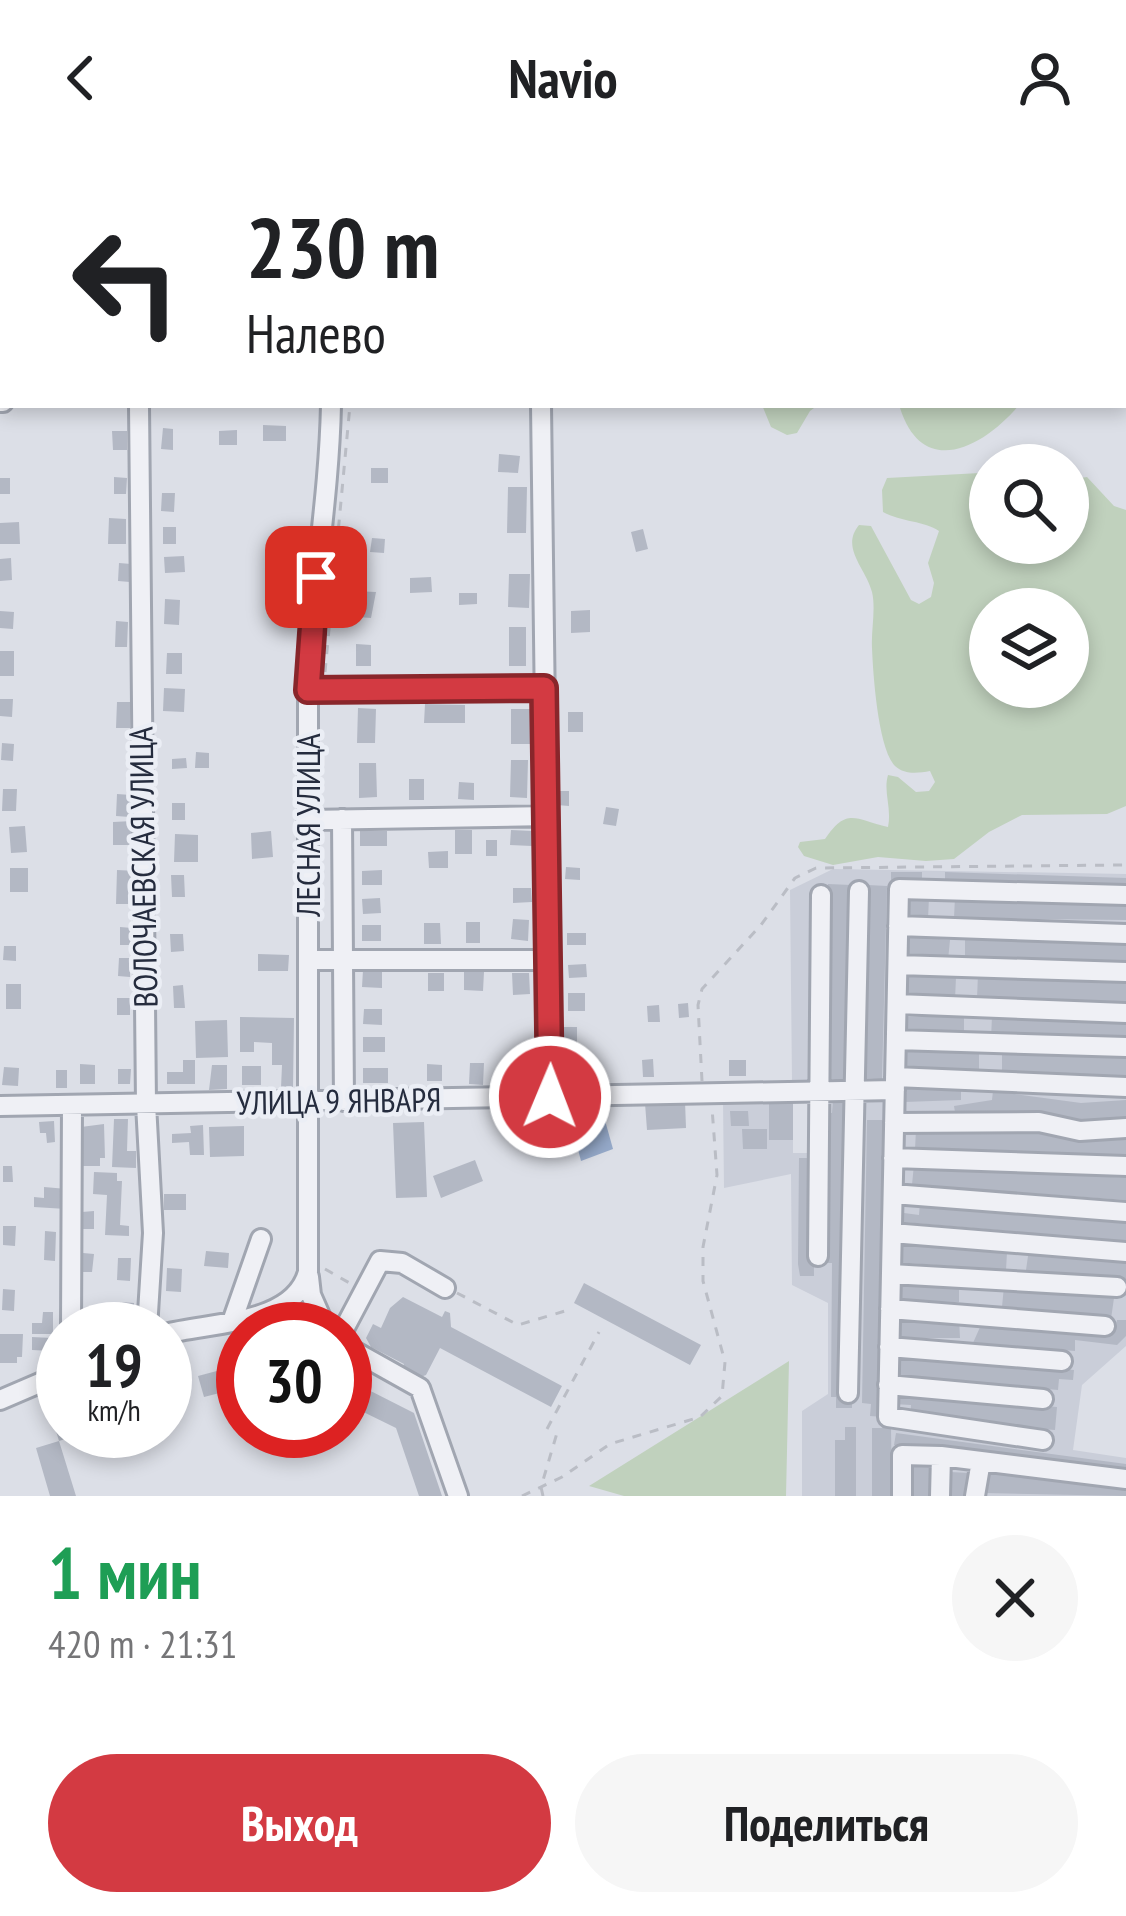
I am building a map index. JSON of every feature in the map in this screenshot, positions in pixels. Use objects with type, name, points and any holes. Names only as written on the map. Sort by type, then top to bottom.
[{"type":"street","name":"ВОЛОЧАЕВСКАЯ УЛИЦА","points":[[139,408],[146,1104],[153,1232],[149,1302]]},
{"type":"street","name":"ЛЕСНАЯ УЛИЦА","points":[[314,1302],[308,1102],[308,690],[310,623],[329,485],[331,408]]},
{"type":"street","points":[[541,408],[550,1097]]},
{"type":"street","points":[[308,690],[544,688]]},
{"type":"street","points":[[307,820],[548,816]]},
{"type":"street","points":[[342,819],[344,1101]]},
{"type":"street","points":[[1043,1440],[887,1417],[899,889],[1126,895]]},
{"type":"street","points":[[848,1394],[859,891]]},
{"type":"street","points":[[818,1256],[820,895]]},
{"type":"street","points":[[898,926],[1126,934]]},
{"type":"street","points":[[308,960],[549,960]]},
{"type":"street","points":[[898,964],[1126,972]]},
{"type":"street","points":[[897,1004],[1126,1013]]},
{"type":"street","points":[[896,1040],[1126,1047]]},
{"type":"street","name":"УЛИЦА 9 ЯНВАРЯ","points":[[0,1106],[819,1092],[895,1083],[1126,1087]]},
{"type":"street","points":[[71,1105],[71,1302]]},
{"type":"street","points":[[894,1123],[1039,1122],[1080,1131],[1126,1129]]},
{"type":"street","points":[[893,1158],[1126,1166]]},
{"type":"street","points":[[892,1194],[1126,1212]]},
{"type":"street","points":[[892,1233],[1126,1252]]},
{"type":"street","points":[[239,1302],[261,1239]]},
{"type":"street","points":[[359,1302],[373,1268],[389,1259],[445,1288]]},
{"type":"street","points":[[289,1302],[316,1270]]},
{"type":"street","points":[[891,1274],[1117,1287]]},
{"type":"street","points":[[890,1309],[1106,1326]]},
{"type":"street","points":[[889,1347],[1062,1361]]},
{"type":"street","points":[[372,1361],[420,1388],[458,1496]]},
{"type":"street","points":[[888,1384],[1043,1399]]},
{"type":"street","points":[[0,1400],[36,1385]]},
{"type":"street","points":[[902,1496],[902,1455],[1126,1479]]},
{"type":"street","points":[[940,1496],[941,1456]]},
{"type":"street","points":[[975,1496],[981,1461]]},
{"type":"path","points":[[522,1496],[610,1444],[700,1417],[722,1396],[725,1362],[703,1281],[703,1247],[716,1175],[711,1094]]},
{"type":"path","points":[[316,1270],[364,1292]]},
{"type":"path","points":[[445,1288],[518,1325],[565,1312]]},
{"type":"path","points":[[547,1429],[599,1332]]},
{"type":"path","points":[[543,1496],[541,1487],[557,1432]]},
{"type":"shaded area","points":[[833,869],[1126,874],[1126,1346],[1082,1385],[1073,1450],[1126,1458],[1126,1496],[802,1496],[802,1411],[828,1394],[828,1303],[792,1285],[791,1174],[724,1188],[723,1100],[793,1098],[793,1153],[816,1153],[815,1082],[792,1082],[790,890]]},
{"type":"green space","points":[[763,408],[814,408],[797,433],[787,435],[771,427]]},
{"type":"green space","points":[[900,408],[1016,408],[972,443],[939,450],[923,444]]},
{"type":"green space","points":[[969,474],[969,564],[1089,564],[1089,479],[1114,506],[1126,510],[1126,806],[1107,814],[1022,815],[989,832],[954,859],[878,857],[833,865],[804,856],[800,842],[825,839],[846,819],[888,827],[888,775],[916,792],[929,791],[935,782],[930,771],[907,772],[895,766],[884,744],[872,648],[873,599],[852,542],[859,525],[871,526],[911,600],[919,604],[931,597],[934,583],[928,563],[939,531],[883,512],[887,478]]},
{"type":"green space","points":[[789,1361],[786,1496],[624,1496],[589,1486]]},
{"type":"water","points":[[604,1117],[613,1149],[581,1161],[571,1122]]},
{"type":"building","points":[[263,425],[286,426],[286,441],[263,441]]},
{"type":"building","points":[[163,428],[173,429],[173,450],[161,449]]},
{"type":"building","points":[[237,430],[237,445],[219,445],[219,431]]},
{"type":"building","points":[[112,431],[127,431],[127,450],[113,450]]},
{"type":"building","points":[[499,454],[520,456],[518,473],[498,472]]},
{"type":"building","points":[[371,468],[388,468],[388,483],[371,483]]},
{"type":"building","points":[[114,477],[127,478],[126,494],[114,494]]},
{"type":"building","points":[[0,478],[10,478],[10,494],[0,494]]},
{"type":"building","points":[[508,487],[527,487],[526,533],[507,533]]},
{"type":"building","points":[[162,493],[175,493],[174,512],[161,511]]},
{"type":"building","points":[[109,518],[126,519],[126,544],[108,544]]},
{"type":"building","points":[[19,522],[20,544],[0,544],[0,523]]},
{"type":"building","points":[[163,527],[176,527],[176,544],[163,544]]},
{"type":"building","points":[[643,529],[648,549],[636,552],[631,532]]},
{"type":"building","points":[[372,538],[385,539],[384,553],[370,552]]},
{"type":"building","points":[[184,556],[185,572],[165,573],[164,557]]},
{"type":"building","points":[[11,558],[12,580],[0,581],[0,559]]},
{"type":"building","points":[[119,563],[131,564],[130,582],[118,581]]},
{"type":"building","points":[[509,574],[530,574],[529,608],[508,607]]},
{"type":"building","points":[[431,577],[432,592],[410,593],[410,578]]},
{"type":"building","points":[[353,591],[376,592],[371,618],[358,617]]},
{"type":"building","points":[[459,593],[477,593],[477,604],[459,605]]},
{"type":"building","points":[[165,599],[180,600],[179,625],[164,624]]},
{"type":"building","points":[[590,610],[590,632],[571,633],[571,611]]},
{"type":"building","points":[[0,611],[14,612],[13,629],[0,628]]},
{"type":"building","points":[[116,621],[128,622],[127,647],[115,647]]},
{"type":"building","points":[[509,627],[526,627],[526,666],[509,666]]},
{"type":"building","points":[[356,644],[371,645],[371,666],[356,666]]},
{"type":"building","points":[[0,651],[14,651],[14,676],[0,676]]},
{"type":"building","points":[[167,653],[182,653],[182,674],[166,674]]},
{"type":"building","points":[[164,688],[185,689],[184,712],[163,711]]},
{"type":"building","points":[[0,699],[13,699],[12,717],[0,716]]},
{"type":"building","points":[[117,702],[131,702],[130,728],[116,728]]},
{"type":"building","points":[[425,704],[465,705],[465,723],[424,723]]},
{"type":"building","points":[[358,708],[376,709],[375,743],[357,743]]},
{"type":"building","points":[[511,709],[530,709],[530,744],[511,744]]},
{"type":"building","points":[[568,712],[583,712],[583,732],[568,732]]},
{"type":"building","points":[[2,743],[14,744],[13,761],[1,760]]},
{"type":"building","points":[[196,752],[209,753],[209,768],[195,768]]},
{"type":"building","points":[[186,758],[187,768],[172,769],[172,759]]},
{"type":"building","points":[[511,760],[528,760],[527,798],[510,797]]},
{"type":"building","points":[[359,763],[376,763],[377,797],[359,798]]},
{"type":"building","points":[[409,779],[424,779],[424,800],[409,800]]},
{"type":"building","points":[[459,782],[474,783],[474,800],[458,799]]},
{"type":"building","points":[[3,789],[17,789],[16,811],[2,811]]},
{"type":"building","points":[[558,791],[569,791],[569,806],[557,805]]},
{"type":"building","points":[[117,794],[131,795],[130,817],[116,816]]},
{"type":"building","points":[[172,803],[185,803],[185,820],[172,820]]},
{"type":"building","points":[[606,807],[619,809],[616,826],[603,824]]},
{"type":"building","points":[[133,821],[133,845],[113,845],[113,822]]},
{"type":"building","points":[[25,826],[27,852],[11,853],[9,827]]},
{"type":"building","points":[[455,830],[472,830],[472,854],[455,854]]},
{"type":"building","points":[[511,830],[533,831],[532,846],[510,845]]},
{"type":"building","points":[[271,831],[273,857],[252,859],[251,833]]},
{"type":"building","points":[[360,831],[387,831],[387,846],[360,846]]},
{"type":"building","points":[[175,834],[198,835],[198,862],[174,862]]},
{"type":"building","points":[[486,840],[497,840],[497,856],[486,856]]},
{"type":"building","points":[[448,851],[448,868],[429,868],[428,852]]},
{"type":"building","points":[[566,867],[580,868],[580,880],[565,879]]},
{"type":"building","points":[[10,868],[28,868],[28,892],[10,892]]},
{"type":"building","points":[[117,870],[137,871],[137,904],[116,904]]},
{"type":"building","points":[[382,870],[382,885],[362,885],[362,871]]},
{"type":"building","points":[[891,872],[922,872],[922,881],[891,881]]},
{"type":"building","points":[[945,872],[1126,878],[1126,890],[945,885]]},
{"type":"building","points":[[171,875],[184,875],[185,897],[172,897]]},
{"type":"building","points":[[828,884],[851,885],[845,1082],[823,1077]]},
{"type":"building","points":[[868,885],[887,886],[882,1079],[863,1078]]},
{"type":"building","points":[[513,888],[531,888],[532,902],[513,903]]},
{"type":"building","points":[[903,895],[929,897],[928,919],[902,918]]},
{"type":"building","points":[[955,897],[1126,900],[1126,920],[954,918]]},
{"type":"building","points":[[380,898],[381,913],[363,914],[362,899]]},
{"type":"building","points":[[513,919],[529,920],[528,941],[511,939]]},
{"type":"building","points":[[466,922],[480,922],[480,943],[466,943]]},
{"type":"building","points":[[424,923],[440,923],[441,944],[424,944]]},
{"type":"building","points":[[362,925],[381,925],[381,941],[362,941]]},
{"type":"building","points":[[120,927],[132,928],[132,945],[120,945]]},
{"type":"building","points":[[567,933],[586,933],[586,945],[567,945]]},
{"type":"building","points":[[170,934],[183,934],[184,951],[171,952]]},
{"type":"building","points":[[905,936],[950,940],[948,960],[903,956]]},
{"type":"building","points":[[965,937],[1126,940],[1126,963],[965,960]]},
{"type":"building","points":[[4,946],[16,946],[16,961],[3,960]]},
{"type":"building","points":[[258,954],[289,955],[288,971],[258,971]]},
{"type":"building","points":[[119,958],[130,958],[130,977],[118,976]]},
{"type":"building","points":[[586,964],[587,977],[569,978],[568,965]]},
{"type":"building","points":[[363,970],[382,971],[382,988],[362,987]]},
{"type":"building","points":[[464,972],[484,972],[483,991],[464,990]]},
{"type":"building","points":[[428,973],[444,973],[444,991],[428,991]]},
{"type":"building","points":[[512,973],[529,973],[530,994],[513,995]]},
{"type":"building","points":[[903,974],[956,977],[955,1000],[902,997]]},
{"type":"building","points":[[978,974],[1126,980],[1126,1005],[977,999]]},
{"type":"building","points":[[6,984],[21,984],[21,1009],[6,1009]]},
{"type":"building","points":[[183,985],[185,1008],[174,1008],[173,986]]},
{"type":"building","points":[[568,993],[585,993],[585,1011],[568,1011]]},
{"type":"building","points":[[117,998],[130,998],[130,1015],[117,1015]]},
{"type":"building","points":[[688,1003],[689,1017],[679,1018],[678,1004]]},
{"type":"building","points":[[659,1005],[660,1022],[648,1022],[647,1006]]},
{"type":"building","points":[[364,1009],[382,1009],[382,1025],[363,1024]]},
{"type":"building","points":[[992,1016],[1126,1019],[1126,1043],[991,1039]]},
{"type":"building","points":[[240,1017],[294,1018],[293,1088],[281,1088],[282,1065],[272,1065],[272,1043],[254,1042],[254,1052],[240,1052]]},
{"type":"building","points":[[904,1017],[964,1017],[964,1036],[904,1036]]},
{"type":"building","points":[[227,1020],[228,1057],[196,1058],[195,1021]]},
{"type":"building","points":[[563,1027],[577,1027],[577,1045],[562,1045]]},
{"type":"building","points":[[363,1037],[385,1037],[385,1052],[363,1052]]},
{"type":"building","points":[[1002,1051],[1126,1054],[1126,1079],[1002,1075]]},
{"type":"building","points":[[902,1052],[979,1052],[979,1072],[902,1072]]},
{"type":"building","points":[[582,1057],[583,1082],[570,1083],[568,1058]]},
{"type":"building","points":[[653,1059],[654,1077],[643,1077],[642,1060]]},
{"type":"building","points":[[183,1060],[195,1060],[195,1084],[167,1084],[167,1072],[183,1072]]},
{"type":"building","points":[[529,1060],[530,1081],[516,1082],[515,1061]]},
{"type":"building","points":[[729,1060],[746,1060],[746,1076],[729,1076]]},
{"type":"building","points":[[470,1063],[484,1063],[483,1085],[469,1084]]},
{"type":"building","points":[[80,1064],[95,1065],[95,1084],[80,1084]]},
{"type":"building","points":[[427,1064],[442,1065],[442,1081],[427,1081]]},
{"type":"building","points":[[212,1065],[227,1065],[227,1089],[209,1090]]},
{"type":"building","points":[[242,1066],[261,1066],[261,1085],[242,1085]]},
{"type":"building","points":[[4,1067],[19,1068],[18,1086],[2,1085]]},
{"type":"building","points":[[363,1068],[388,1068],[388,1083],[363,1083]]},
{"type":"building","points":[[118,1069],[131,1069],[130,1084],[118,1084]]},
{"type":"building","points":[[56,1070],[67,1070],[67,1088],[56,1088]]},
{"type":"building","points":[[961,1086],[961,1100],[904,1102],[904,1088]]},
{"type":"building","points":[[993,1091],[1081,1103],[1126,1100],[1126,1122],[1080,1124],[990,1113],[956,1118],[954,1106],[992,1100]]},
{"type":"building","points":[[769,1098],[793,1098],[793,1140],[769,1140]]},
{"type":"building","points":[[833,1100],[844,1100],[843,1398],[852,1398],[852,1408],[836,1408],[836,1397],[831,1397],[832,1263],[820,1263],[821,1113],[832,1113]]},
{"type":"building","points":[[685,1101],[686,1128],[647,1130],[645,1103]]},
{"type":"building","points":[[730,1111],[748,1111],[749,1126],[731,1126]]},
{"type":"building","points":[[114,1119],[128,1119],[127,1151],[136,1151],[136,1168],[112,1167]]},
{"type":"building","points":[[867,1120],[888,1120],[884,1417],[870,1416],[871,1404],[862,1403]]},
{"type":"building","points":[[54,1121],[55,1142],[47,1143],[39,1122]]},
{"type":"building","points":[[424,1122],[427,1197],[396,1198],[393,1123]]},
{"type":"building","points":[[104,1124],[105,1158],[100,1158],[100,1166],[81,1166],[81,1127]]},
{"type":"building","points":[[203,1125],[204,1155],[190,1155],[189,1142],[172,1143],[172,1134],[191,1133],[190,1126]]},
{"type":"building","points":[[244,1126],[244,1156],[210,1157],[209,1127]]},
{"type":"building","points":[[742,1129],[767,1129],[767,1149],[743,1149]]},
{"type":"building","points":[[916,1129],[1060,1130],[1074,1139],[1126,1138],[1126,1159],[1074,1160],[1060,1152],[915,1150]]},
{"type":"building","points":[[799,1158],[813,1158],[814,1276],[800,1276],[798,1264]]},
{"type":"building","points":[[475,1160],[483,1181],[441,1198],[433,1176]]},
{"type":"building","points":[[914,1164],[1126,1178],[1126,1200],[912,1185]]},
{"type":"building","points":[[3,1166],[12,1166],[13,1182],[3,1182]]},
{"type":"building","points":[[94,1172],[117,1173],[117,1181],[122,1181],[120,1225],[129,1226],[129,1236],[105,1235],[107,1195],[93,1194]]},
{"type":"building","points":[[44,1187],[67,1189],[66,1209],[34,1207],[34,1197],[44,1198]]},
{"type":"building","points":[[164,1194],[186,1194],[186,1210],[164,1210]]},
{"type":"building","points":[[920,1203],[1126,1220],[1126,1241],[903,1222],[904,1213],[919,1215]]},
{"type":"building","points":[[94,1211],[94,1229],[83,1229],[82,1212]]},
{"type":"building","points":[[3,1226],[16,1226],[15,1246],[3,1245]]},
{"type":"building","points":[[45,1231],[56,1232],[55,1261],[44,1260]]},
{"type":"building","points":[[896,1244],[1007,1252],[1006,1270],[895,1262]]},
{"type":"building","points":[[1029,1249],[1126,1259],[1126,1280],[1026,1270]]},
{"type":"building","points":[[206,1251],[229,1253],[228,1268],[204,1266]]},
{"type":"building","points":[[83,1253],[94,1254],[92,1272],[81,1272]]},
{"type":"building","points":[[118,1258],[131,1258],[130,1281],[117,1280]]},
{"type":"building","points":[[167,1268],[182,1269],[181,1292],[166,1291]]},
{"type":"building","points":[[894,1280],[959,1282],[959,1302],[893,1301]]},
{"type":"building","points":[[584,1283],[701,1345],[690,1365],[574,1303]]},
{"type":"building","points":[[1004,1286],[1114,1298],[1111,1319],[1002,1307]]},
{"type":"building","points":[[3,1289],[15,1290],[14,1311],[2,1310]]},
{"type":"building","points":[[403,1297],[442,1317],[445,1311],[450,1313],[451,1327],[562,1386],[551,1407],[440,1348],[426,1375],[418,1378],[401,1370],[404,1364],[372,1348],[372,1326],[381,1328],[390,1308]]},
{"type":"building","points":[[959,1318],[960,1338],[893,1338],[893,1319]]},
{"type":"building","points":[[1117,1320],[1126,1320],[1126,1336],[1117,1345],[1075,1340],[1075,1351],[973,1343],[981,1325],[1110,1335]]},
{"type":"building","points":[[0,1334],[23,1334],[22,1357],[17,1357],[17,1363],[0,1363]]},
{"type":"building","points":[[893,1352],[1074,1370],[1073,1380],[1059,1379],[1058,1390],[891,1374]]},
{"type":"building","points":[[216,1371],[216,1394],[204,1397],[198,1376]]},
{"type":"building","points":[[372,1392],[414,1413],[442,1496],[419,1496],[396,1428],[372,1416]]},
{"type":"building","points":[[894,1395],[1057,1407],[1055,1430],[910,1418],[911,1405],[893,1404]]},
{"type":"building","points":[[845,1427],[856,1427],[856,1496],[835,1496],[835,1440],[845,1440]]},
{"type":"building","points":[[872,1428],[891,1428],[892,1496],[872,1496]]},
{"type":"building","points":[[896,1433],[1126,1464],[1126,1476],[894,1445]]},
{"type":"building","points":[[39,1458],[64,1458],[76,1496],[50,1496]]},
{"type":"building","points":[[912,1466],[931,1466],[931,1496],[911,1496]]},
{"type":"building","points":[[986,1471],[1126,1486],[1126,1496],[984,1493]]},
{"type":"building","points":[[950,1472],[970,1473],[969,1496],[949,1496]]},
{"type":"route","points":[[316,577],[308,690],[544,688],[550,1097]]}]
